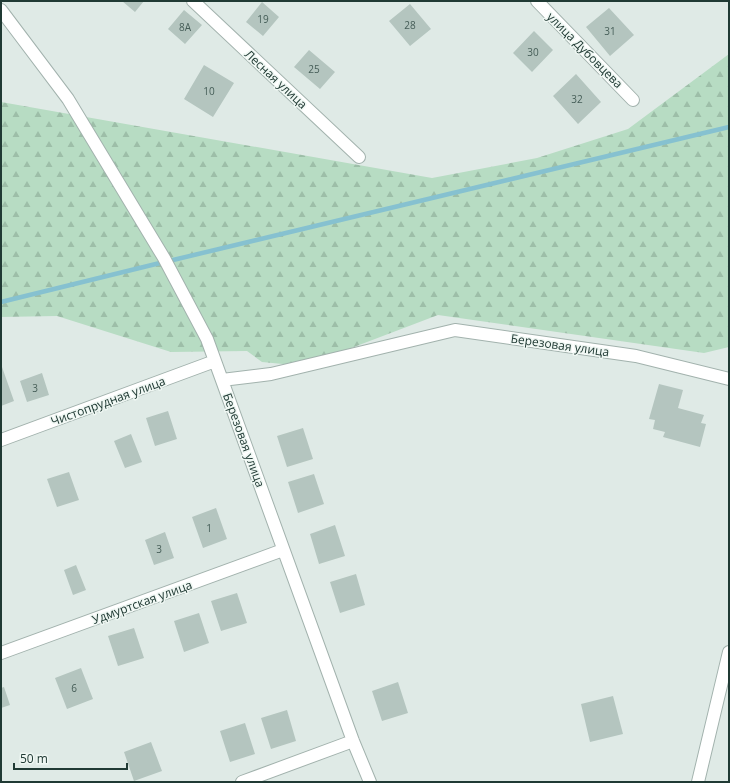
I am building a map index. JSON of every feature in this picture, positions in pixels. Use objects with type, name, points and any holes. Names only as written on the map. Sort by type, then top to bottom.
[{"type":"street","name":"Лесная улица","points":[[193,1],[358,157]]},
{"type":"street","name":"улица Дубовцева","points":[[536,1],[633,100]]},
{"type":"street","points":[[1,10],[68,99],[164,258],[207,339],[222,380]]},
{"type":"street","name":"Березовая улица","points":[[370,782],[353,741],[222,380],[271,374],[455,330],[636,356],[729,379]]},
{"type":"street","name":"Чистопрудная улица","points":[[1,440],[215,361]]},
{"type":"street","name":"Удмуртская улица","points":[[1,653],[283,550]]},
{"type":"street","points":[[698,782],[729,652]]},
{"type":"street","points":[[242,782],[353,741]]},
{"type":"green space","points":[[729,54],[729,347],[704,353],[438,315],[304,366],[262,362],[247,351],[171,352],[57,316],[1,317],[1,102],[432,178],[537,158],[628,129]]},
{"type":"building","points":[[122,1],[144,1],[135,12]]},
{"type":"building","points":[[262,2],[279,17],[263,36],[246,22]]},
{"type":"building","points":[[410,4],[431,29],[410,46],[389,21]]},
{"type":"building","points":[[609,8],[634,35],[610,56],[586,27]]},
{"type":"building","points":[[184,10],[202,25],[185,44],[168,29]]},
{"type":"building","points":[[534,31],[553,50],[532,72],[513,53]]},
{"type":"building","points":[[309,50],[335,72],[320,89],[294,67]]},
{"type":"building","points":[[204,65],[234,83],[213,117],[184,99]]},
{"type":"building","points":[[576,74],[601,102],[578,124],[553,96]]},
{"type":"building","points":[[2,367],[14,401],[1,406],[1,368]]},
{"type":"building","points":[[42,373],[49,395],[27,402],[20,381]]},
{"type":"building","points":[[659,384],[683,390],[678,408],[704,415],[701,423],[706,424],[700,447],[663,437],[665,432],[653,429],[655,420],[649,419]]},
{"type":"building","points":[[168,411],[177,439],[155,446],[146,418]]},
{"type":"building","points":[[303,428],[313,459],[287,467],[277,436]]},
{"type":"building","points":[[131,434],[142,462],[125,468],[114,441]]},
{"type":"building","points":[[69,472],[79,500],[57,507],[47,479]]},
{"type":"building","points":[[314,474],[324,504],[298,513],[288,482]]},
{"type":"building","points":[[216,508],[227,539],[203,548],[192,517]]},
{"type":"building","points":[[335,525],[345,556],[319,564],[310,534]]},
{"type":"building","points":[[165,532],[174,558],[154,565],[145,540]]},
{"type":"building","points":[[76,565],[86,590],[73,595],[64,570]]},
{"type":"building","points":[[356,574],[365,605],[340,613],[330,582]]},
{"type":"building","points":[[237,593],[247,623],[221,631],[211,601]]},
{"type":"building","points":[[199,613],[209,643],[184,652],[174,621]]},
{"type":"building","points":[[134,628],[144,658],[118,666],[108,636]]},
{"type":"building","points":[[81,668],[93,699],[67,709],[55,678]]},
{"type":"building","points":[[398,682],[408,713],[382,721],[372,691]]},
{"type":"building","points":[[4,687],[10,705],[1,708],[1,688]]},
{"type":"building","points":[[613,696],[623,734],[590,742],[581,704]]},
{"type":"building","points":[[287,710],[296,741],[271,749],[261,718]]},
{"type":"building","points":[[245,723],[255,754],[230,762],[220,731]]},
{"type":"building","points":[[151,742],[162,771],[134,781],[124,752]]},
{"type":"waterway","points":[[173,260],[729,127]]},
{"type":"waterway","points":[[1,302],[164,262]]}]
